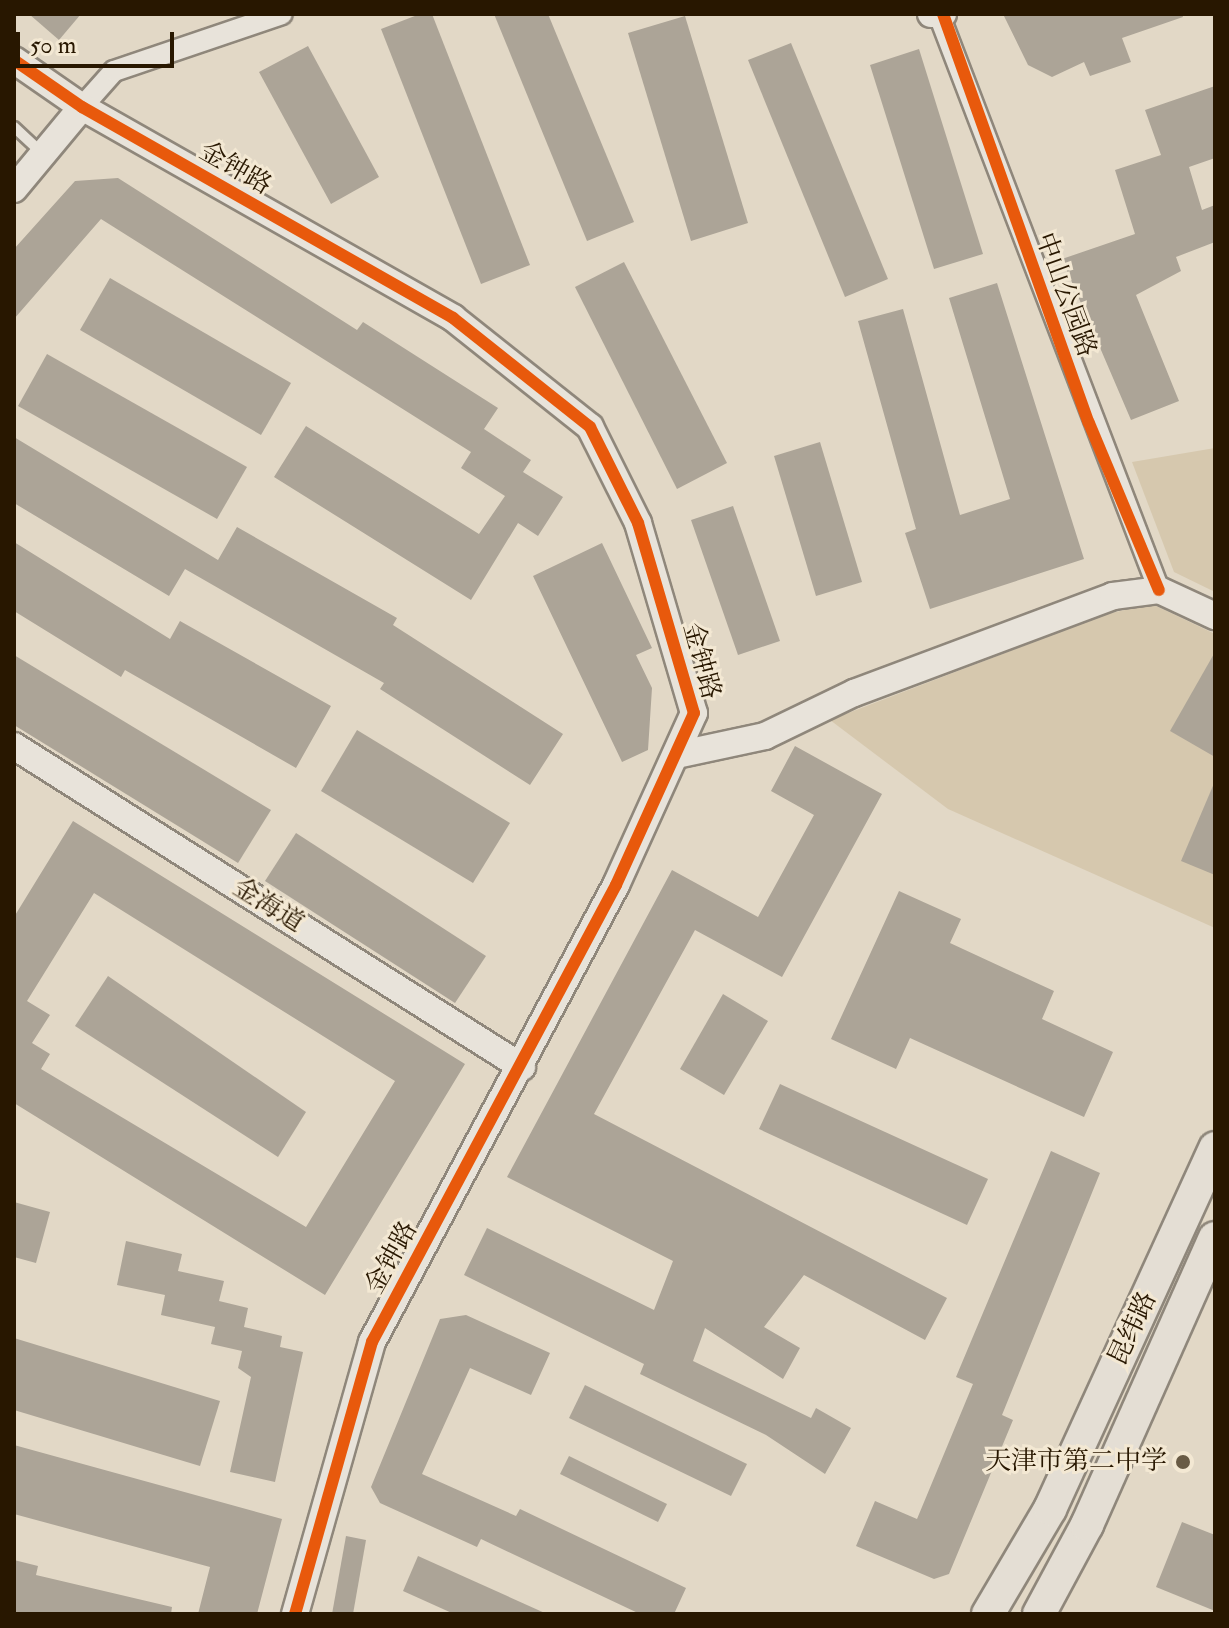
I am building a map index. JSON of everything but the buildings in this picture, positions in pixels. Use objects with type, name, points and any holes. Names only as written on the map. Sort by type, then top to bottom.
[{"type":"main road","name":"昆纬路","points":[[1050,1509],[1215,1148]]},
{"type":"main road","name":"昆纬路","points":[[1087,1525],[1215,1238]]},
{"type":"main road","points":[[988,1614],[1050,1509]]},
{"type":"main road","points":[[1011,1614],[1050,1509]]},
{"type":"main road","points":[[1039,1614],[1087,1525]]},
{"type":"main road","points":[[1063,1614],[1087,1525]]},
{"type":"street","points":[[14,189],[114,71],[282,14]]},
{"type":"street","name":"中山公园路","points":[[938,14],[1159,590]]},
{"type":"street","name":"金钟路","points":[[14,60],[82,107],[453,318],[590,427],[638,523],[694,713],[681,754],[522,1067],[372,1342],[295,1614]]},
{"type":"street","points":[[681,754],[765,736],[854,693],[1099,601],[1159,590],[1215,616]]},
{"type":"street","name":"金海道","points":[[14,746],[522,1067]]},
{"type":"lane","points":[[14,127],[43,154]]},
{"type":"shaded area","points":[[1215,448],[1215,592],[1174,572],[1132,462]]},
{"type":"shaded area","points":[[1152,604],[1215,634],[1215,928],[948,809],[830,720],[1107,614]]},
{"type":"cycle path","points":[[943,14],[1089,423],[1159,590]]},
{"type":"cycle path","points":[[14,60],[82,107],[453,318],[590,427],[638,523],[694,713],[616,885],[372,1342],[295,1614]]},
{"type":"place","name":"天津市第二中学","points":[[1183,1462]]}]
